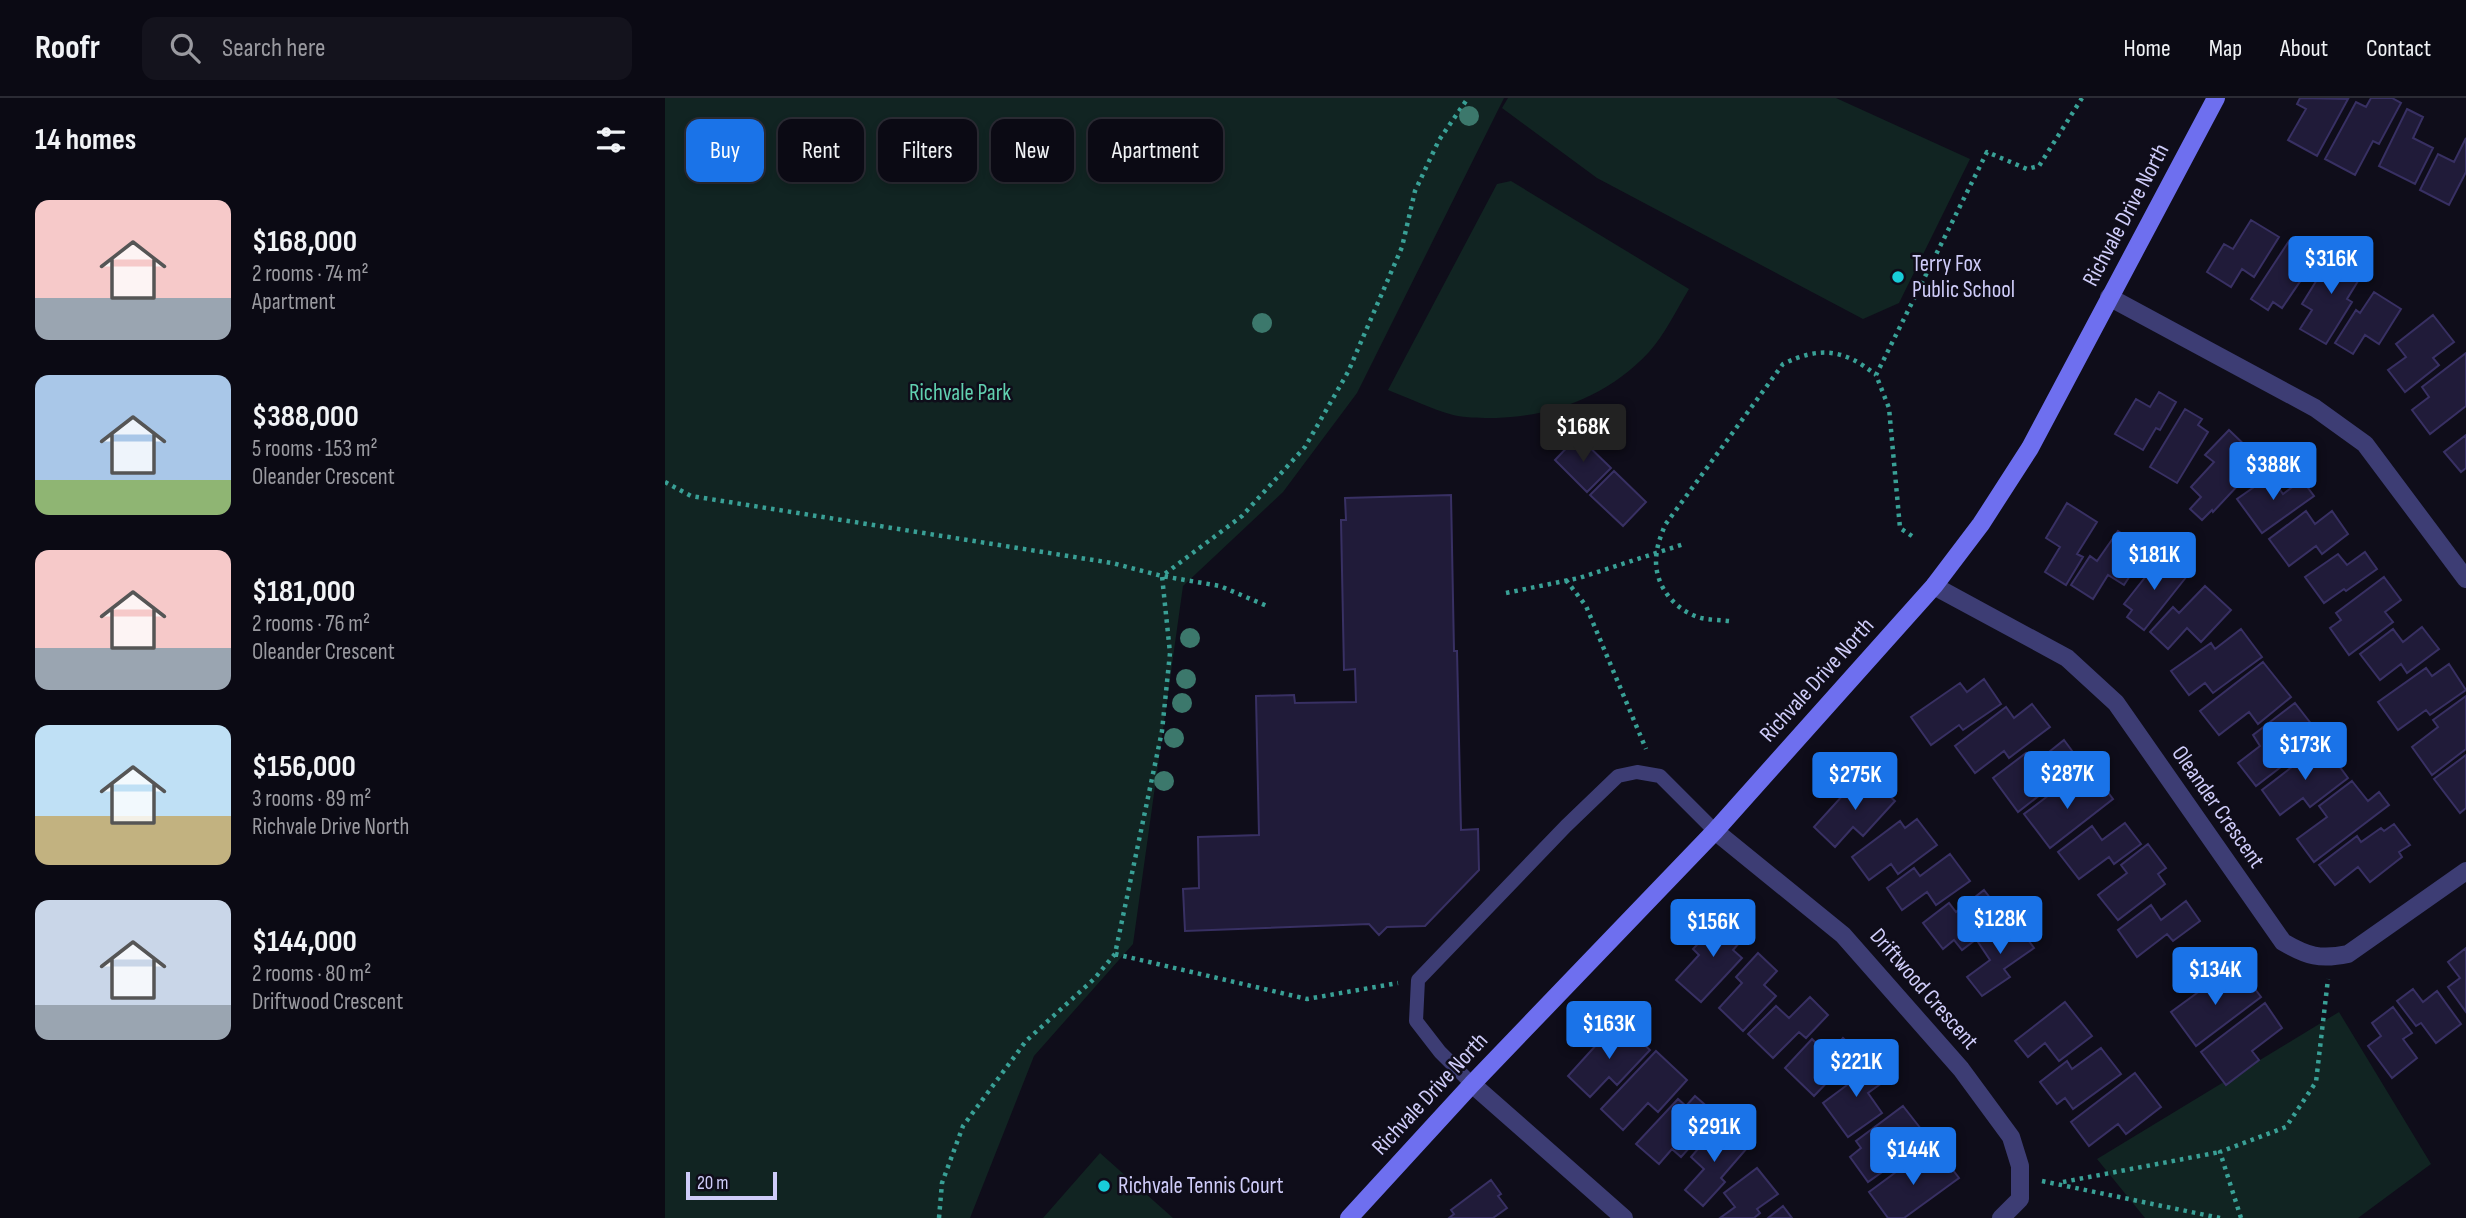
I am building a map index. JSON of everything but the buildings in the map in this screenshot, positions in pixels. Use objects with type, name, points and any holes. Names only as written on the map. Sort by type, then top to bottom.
[{"type":"street","name":"Richvale Drive North","points":[[1349,1218],[1472,1084],[1715,831],[1934,586],[1981,524],[2030,448],[2216,98]]},
{"type":"street","points":[[2109,298],[2315,408],[2365,444],[2466,579]]},
{"type":"street","name":"Oleander Crescent","points":[[1934,586],[2067,658],[2116,703],[2283,942],[2307,955],[2331,958]]},
{"type":"street","name":"Driftwood Crescent","points":[[1715,831],[1843,935],[1961,1069],[2011,1137],[2021,1167],[2021,1181]]},
{"type":"street","points":[[2331,958],[2347,954],[2466,871]]},
{"type":"street","points":[[1472,1084],[1624,1218]]},
{"type":"street","points":[[2001,1218],[2020,1199],[2021,1181]]},
{"type":"lane","points":[[1472,1084],[1440,1052],[1416,1021],[1418,979],[1618,776],[1637,772],[1660,776],[1715,831]]},
{"type":"path","points":[[1162,576],[1243,516],[1305,447],[1348,372],[1402,247],[1415,191],[1439,140],[1468,98]]},
{"type":"path","points":[[1876,375],[1987,152],[2027,169],[2039,166],[2082,98]]},
{"type":"path","points":[[1729,621],[1702,618],[1683,610],[1668,597],[1657,576],[1656,553],[1665,525],[1783,364],[1804,354],[1833,352],[1862,363],[1876,375],[1889,408],[1900,528],[1912,536]]},
{"type":"path","points":[[665,482],[691,496],[1112,563],[1162,576],[1220,586],[1267,606]]},
{"type":"path","points":[[1506,593],[1566,580],[1684,544]]},
{"type":"path","points":[[939,1218],[942,1183],[963,1126],[1026,1041],[1094,979],[1115,954],[1162,731],[1170,653],[1162,576]]},
{"type":"path","points":[[1566,580],[1586,606],[1646,749]]},
{"type":"path","points":[[1115,954],[1307,999],[1418,979]]},
{"type":"path","points":[[2058,1183],[2220,1152],[2286,1127],[2316,1082],[2331,958]]},
{"type":"path","points":[[2220,1152],[2241,1218]]},
{"type":"path","points":[[2021,1181],[2058,1183],[2220,1218]]},
{"type":"green space","name":"Richvale Park","points":[[665,98],[1504,98],[1357,393],[1283,492],[1183,586],[1133,944],[1034,1056],[970,1218],[665,1218]]},
{"type":"green space","points":[[1508,98],[1836,98],[1970,159],[1899,303],[1863,319],[1597,178],[1502,108]]},
{"type":"green space","points":[[1511,181],[1689,289],[1671,321],[1649,352],[1616,381],[1579,401],[1539,413],[1496,418],[1458,416],[1388,390],[1497,184]]},
{"type":"green space","points":[[2339,1012],[2431,1164],[2358,1218],[2145,1218],[2097,1159]]},
{"type":"green space","name":"Richvale Tennis Court","points":[[1100,1153],[1173,1218],[1043,1218]]},
{"type":"place","name":"Terry Fox Public School","points":[[1898,277]]},
{"type":"place","name":"Richvale Tennis Court","points":[[1104,1186]]}]
